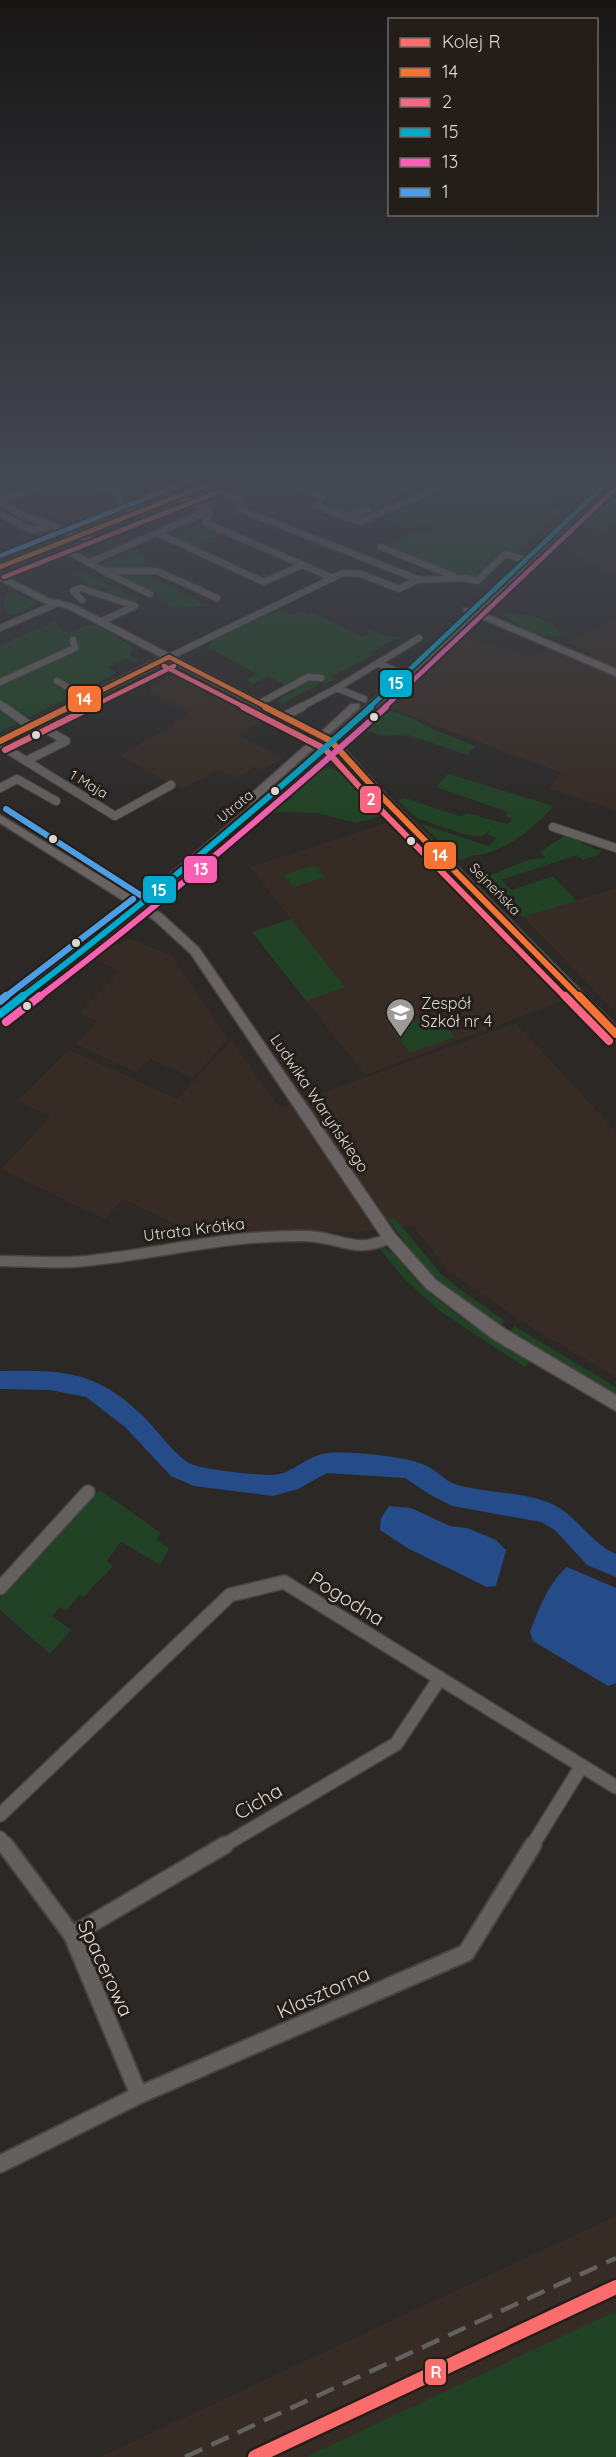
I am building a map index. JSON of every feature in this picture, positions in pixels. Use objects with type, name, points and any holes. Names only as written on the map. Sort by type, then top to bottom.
[{"type":"street","name":"Sejneńska","points":[[39,597],[67,605],[260,703],[323,740],[352,766],[616,1034]]},
{"type":"street","points":[[79,597],[82,600]]},
{"type":"street","points":[[100,622],[135,606],[103,597]]},
{"type":"street","name":"1 Maja","points":[[171,785],[115,816],[0,743],[30,726],[294,597]]},
{"type":"street","name":"Utrata","points":[[0,1014],[313,757],[323,740],[354,707],[470,611],[484,597]]},
{"type":"street","name":"Utrata","points":[[0,1002],[135,904],[220,827],[323,740],[365,710],[485,597]]},
{"type":"street","points":[[0,628],[58,603]]},
{"type":"street","points":[[470,611],[616,673]]},
{"type":"street","points":[[284,716],[337,688],[419,638]]},
{"type":"street","points":[[0,682],[75,648],[73,640]]},
{"type":"street","points":[[378,663],[396,671]]},
{"type":"street","points":[[260,703],[308,677],[321,678]]},
{"type":"street","points":[[57,681],[87,698]]},
{"type":"street","points":[[337,688],[364,699]]},
{"type":"street","points":[[0,704],[30,726]]},
{"type":"street","points":[[354,707],[365,710]]},
{"type":"street","points":[[26,761],[66,741],[44,728]]},
{"type":"street","name":"Sejneńska","points":[[323,740],[336,756],[352,766]]},
{"type":"street","points":[[313,757],[336,756]]},
{"type":"street","points":[[0,788],[17,779],[56,801]]},
{"type":"street","name":"Ludwika Waryńskiego","points":[[0,818],[161,920],[195,951],[390,1238],[431,1284],[478,1320],[616,1404]]},
{"type":"street","points":[[553,827],[616,848]]},
{"type":"street","name":"Utrata Krótka","points":[[0,1261],[45,1263],[77,1261],[212,1240],[273,1236],[322,1237],[354,1247],[372,1247],[390,1238]]},
{"type":"street","points":[[0,1588],[88,1492]]},
{"type":"street","name":"Pogodna","points":[[0,1815],[230,1595],[285,1582],[616,1787]]},
{"type":"street","name":"Cicha","points":[[72,1935],[396,1744],[440,1678]]},
{"type":"street","name":"Klasztorna","points":[[0,2164],[140,2095],[466,1953],[581,1767]]},
{"type":"street","name":"Spacerowa","points":[[0,1838],[72,1935],[140,2095]]},
{"type":"shaded area","points":[[616,618],[616,810],[549,788],[562,773],[386,707],[388,699],[459,636],[535,657],[550,646],[585,662],[592,654],[568,643]]},
{"type":"shaded area","points":[[183,672],[268,716],[239,735],[282,759],[262,770],[255,767],[238,777],[217,770],[182,789],[122,757],[123,753],[174,726],[172,724],[191,714],[148,691],[151,686],[169,676]]},
{"type":"shaded area","points":[[389,822],[565,1000],[365,1075],[252,932],[291,919],[250,867]]},
{"type":"shaded area","points":[[616,888],[616,1012],[523,917]]},
{"type":"shaded area","points":[[130,939],[171,955],[228,1039],[193,1078],[151,1059],[136,1072],[75,1044],[98,1022],[79,1013],[120,972],[89,956]]},
{"type":"shaded area","points":[[516,1023],[616,1132],[616,1377],[523,1322],[449,1271],[412,1225],[357,1232],[195,1233],[123,1199],[105,1219],[1,1169],[51,1117],[18,1100],[69,1050],[177,1099],[231,1040],[280,1108]]},
{"type":"shaded area","points":[[616,2216],[616,2325],[330,2457],[100,2457]]},
{"type":"green space","points":[[6,597],[24,597],[36,604],[16,614],[8,614],[6,611],[10,609],[4,608]]},
{"type":"green space","points":[[114,597],[132,597],[139,600],[133,603]]},
{"type":"green space","points":[[157,597],[189,597],[207,606],[174,608]]},
{"type":"green space","points":[[279,610],[290,615],[301,611],[308,614],[312,612],[362,637],[370,633],[367,631],[370,629],[384,636],[399,637],[369,653],[373,655],[331,676],[335,679],[325,684],[321,683],[282,704],[276,701],[294,690],[269,676],[253,684],[246,680],[256,674],[208,647],[213,639]]},
{"type":"green space","points":[[522,614],[544,620],[562,634],[548,636],[531,631],[501,615]]},
{"type":"green space","points":[[56,621],[61,629],[69,633],[88,625],[98,626],[135,648],[130,656],[140,660],[134,663],[126,658],[107,667],[116,672],[0,732],[0,645],[38,629],[46,633],[50,631],[41,628]]},
{"type":"green space","points":[[388,710],[476,746],[467,755],[406,734],[385,736],[365,730],[382,712]]},
{"type":"green space","points":[[313,762],[317,764],[178,886],[173,889],[168,888],[208,858],[219,844]]},
{"type":"green space","points":[[321,768],[330,769],[349,778],[388,814],[356,823],[317,813],[270,812]]},
{"type":"green space","points":[[448,774],[553,807],[512,842],[493,851],[459,860],[421,824],[489,846],[497,838],[487,834],[491,829],[481,837],[463,834],[416,818],[398,800],[405,798],[462,817],[466,813],[508,824],[512,819],[506,816],[508,812],[436,787]]},
{"type":"green space","points":[[567,834],[583,839],[581,843],[601,851],[598,855],[583,860],[577,855],[501,880],[511,890],[553,876],[577,901],[523,917],[516,915],[481,879],[530,859],[546,858],[540,852]]},
{"type":"green space","points":[[315,865],[325,877],[294,887],[283,875]]},
{"type":"green space","points":[[291,919],[345,987],[306,1001],[252,932]]},
{"type":"green space","points":[[436,1014],[455,1037],[410,1053],[392,1030]]},
{"type":"green space","points":[[395,1218],[440,1273],[505,1321],[500,1326],[437,1279],[413,1254],[389,1220]]},
{"type":"green space","points":[[382,1246],[394,1255],[437,1299],[530,1361],[525,1367],[441,1312],[405,1280],[378,1247]]},
{"type":"green space","points":[[514,1326],[616,1387],[616,1395],[510,1331]]},
{"type":"green space","points":[[100,1490],[161,1533],[156,1540],[169,1548],[160,1565],[121,1542],[107,1561],[113,1566],[110,1570],[84,1597],[79,1595],[66,1611],[60,1607],[52,1616],[71,1630],[50,1654],[0,1610],[0,1599]]},
{"type":"green space","points":[[616,2311],[616,2457],[306,2457]]},
{"type":"water","points":[[389,1506],[411,1508],[450,1526],[467,1528],[496,1540],[506,1550],[496,1586],[487,1587],[409,1549],[380,1530],[381,1518]]},
{"type":"water","points":[[567,1567],[616,1588],[616,1683],[608,1686],[533,1641],[530,1632],[541,1606],[554,1581]]},
{"type":"waterway","points":[[0,1380],[60,1381],[93,1390],[120,1409],[179,1469],[194,1475],[273,1486],[290,1482],[327,1463],[406,1468],[421,1474],[452,1495],[545,1512],[563,1522],[595,1557],[616,1566]]},
{"type":"railway","points":[[185,2457],[616,2258]]},
{"type":"rail line","name":"R","points":[[255,2457],[616,2287]]},
{"type":"transit line","name":"15","points":[[0,1014],[123,920],[261,804],[490,597]]},
{"type":"transit line","name":"13","points":[[6,1022],[147,914],[268,812],[504,597]]},
{"type":"transit line","name":"14","points":[[169,657],[331,741],[382,797],[616,1034]]},
{"type":"transit line","name":"14","points":[[0,741],[169,657]]},
{"type":"transit line","name":"2","points":[[164,666],[325,749],[375,804],[609,1041]]},
{"type":"transit line","name":"2","points":[[5,750],[174,666]]},
{"type":"transit line","name":"1","points":[[6,809],[145,898]]},
{"type":"transit line","name":"1","points":[[0,1001],[133,899]]},
{"type":"place","name":"Zespół Szkół nr 4","points":[[400,1038]]}]
